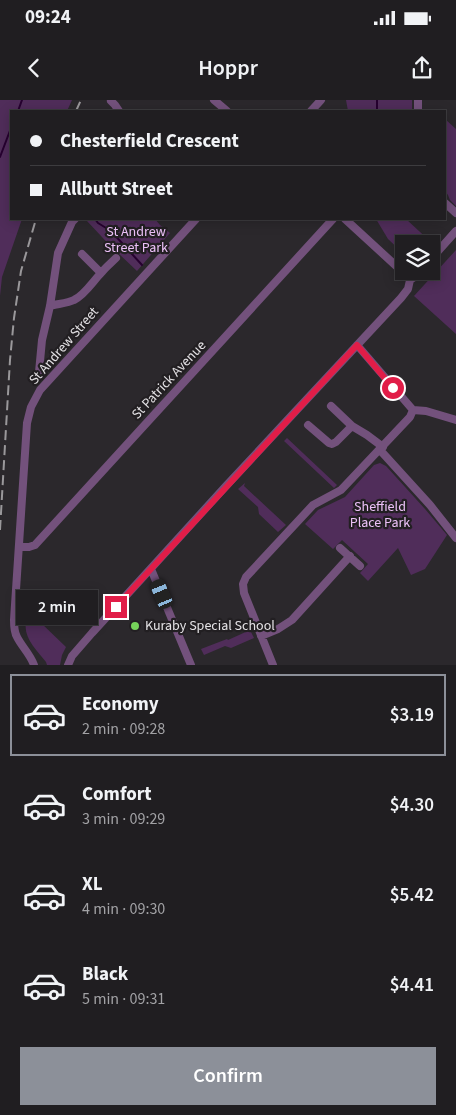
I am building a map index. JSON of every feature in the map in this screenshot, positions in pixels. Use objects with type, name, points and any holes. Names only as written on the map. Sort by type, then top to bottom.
[{"type":"street","points":[[111,100],[119,110]]},
{"type":"street","points":[[214,100],[226,110]]},
{"type":"street","points":[[312,110],[321,100]]},
{"type":"street","points":[[446,203],[456,213]]},
{"type":"street","points":[[39,372],[42,340],[50,306],[58,254],[74,220]]},
{"type":"street","name":"St Andrew Street","points":[[34,665],[14,630],[27,423],[31,407],[40,390],[195,220]]},
{"type":"street","name":"St Patrick Avenue","points":[[19,547],[35,545],[332,220]]},
{"type":"street","points":[[346,220],[395,265]]},
{"type":"street","points":[[440,249],[456,231]]},
{"type":"street","points":[[82,254],[101,273]]},
{"type":"street","points":[[50,306],[73,301],[116,258]]},
{"type":"street","points":[[68,663],[92,633],[401,298],[408,289],[410,280]]},
{"type":"street","points":[[357,345],[413,410],[426,411],[456,420]]},
{"type":"street","points":[[331,406],[352,426],[368,435],[382,448],[456,538]]},
{"type":"street","points":[[274,665],[244,593],[243,584],[246,577],[313,505],[341,490],[410,417],[413,410]]},
{"type":"street","points":[[308,426],[332,444],[352,426]]},
{"type":"street","points":[[340,548],[360,566]]},
{"type":"street","points":[[261,636],[278,629],[292,620],[350,556]]},
{"type":"street","points":[[151,569],[191,665]]},
{"type":"green space","points":[[0,100],[72,100],[67,110],[10,110],[10,220],[22,220],[2,277],[0,296]]},
{"type":"green space","points":[[346,100],[412,100],[412,110],[348,110]]},
{"type":"green space","points":[[446,120],[456,129],[456,206],[446,192]]},
{"type":"green space","name":"St Andrew Street Park","points":[[156,220],[170,233],[137,271],[87,221]]},
{"type":"green space","points":[[377,220],[407,220],[423,235],[395,235],[395,246],[388,239]]},
{"type":"green space","points":[[456,250],[456,334],[414,296],[429,280],[440,280],[440,268]]},
{"type":"green space","points":[[287,438],[337,485],[334,488],[284,441]]},
{"type":"green space","name":"Sheffield Place Park","points":[[380,463],[386,466],[447,535],[425,569],[411,575],[398,548],[368,581],[360,573],[368,564],[342,540],[333,549],[305,524],[318,510],[345,497],[374,465]]},
{"type":"green space","points":[[245,483],[244,486],[286,525],[278,532],[259,514],[258,507],[238,489]]},
{"type":"green space","points":[[26,622],[40,622],[66,647],[60,665],[47,665],[29,639]]},
{"type":"green space","points":[[250,630],[254,638],[231,648],[225,646],[204,655],[201,649],[228,640]]},
{"type":"waterway","points":[[18,110],[22,100]]},
{"type":"waterway","points":[[377,100],[377,110]]},
{"type":"waterway","points":[[0,157],[10,131]]},
{"type":"waterway","points":[[96,220],[111,231],[142,265]]},
{"type":"railway","points":[[76,110],[81,100]]},
{"type":"railway","points":[[0,530],[14,318],[21,271],[36,220]]},
{"type":"place","name":"Kuraby Special School","points":[[135,626]]},
{"type":"route","points":[[116,607],[357,345],[393,388]]}]
